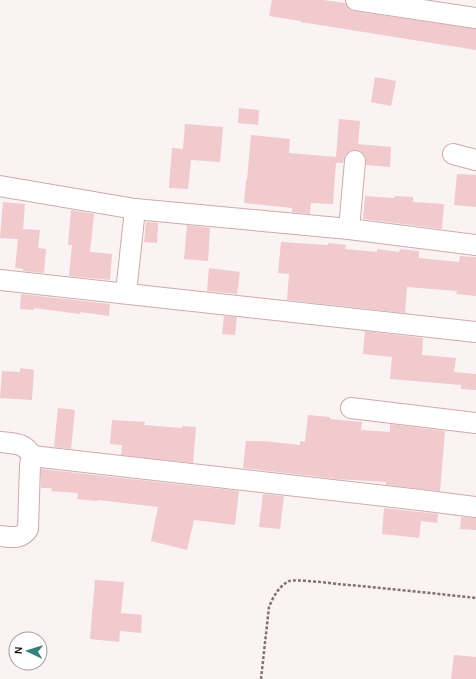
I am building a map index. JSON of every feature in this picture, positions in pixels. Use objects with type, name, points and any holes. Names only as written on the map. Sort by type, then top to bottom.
[{"type":"street","points":[[356,0],[476,18]]},
{"type":"street","points":[[453,154],[476,160]]},
{"type":"street","points":[[348,229],[355,161]]},
{"type":"street","points":[[0,186],[135,209],[348,229],[476,245]]},
{"type":"street","points":[[126,293],[135,209]]},
{"type":"street","points":[[0,280],[476,332]]},
{"type":"street","points":[[351,408],[476,423]]},
{"type":"street","points":[[0,442],[21,445],[28,450],[32,456],[30,465],[28,529],[25,533],[17,537],[0,536]]},
{"type":"street","points":[[32,456],[476,507]]},
{"type":"path","points":[[261,679],[269,607],[273,597],[285,584],[291,580],[476,598]]},
{"type":"building","points":[[272,0],[323,0],[345,3],[349,9],[354,11],[476,29],[476,50],[269,16]]},
{"type":"building","points":[[375,77],[396,81],[391,106],[371,102]]},
{"type":"building","points":[[239,108],[259,110],[258,125],[238,123]]},
{"type":"building","points":[[339,119],[360,121],[358,144],[391,147],[390,167],[366,165],[366,157],[362,152],[356,150],[350,151],[345,155],[343,163],[336,163],[333,204],[311,203],[310,214],[292,212],[292,208],[244,203],[251,135],[290,139],[289,153],[336,157]]},
{"type":"building","points":[[185,124],[223,127],[220,162],[191,160],[188,189],[169,188],[172,148],[183,149]]},
{"type":"building","points":[[457,174],[476,175],[476,207],[454,205]]},
{"type":"building","points":[[365,196],[394,198],[395,196],[413,197],[413,202],[444,204],[442,229],[363,219]]},
{"type":"building","points":[[3,202],[25,204],[23,229],[40,230],[38,248],[46,249],[44,273],[23,271],[23,269],[15,268],[18,239],[0,238]]},
{"type":"building","points":[[71,210],[94,214],[90,252],[112,254],[110,280],[69,276],[72,245],[68,245]]},
{"type":"building","points":[[146,222],[158,223],[157,243],[144,242]]},
{"type":"building","points":[[187,225],[210,228],[208,261],[184,259]]},
{"type":"building","points":[[281,242],[328,245],[328,243],[346,245],[345,249],[377,252],[377,249],[399,252],[400,249],[419,251],[419,258],[459,262],[460,256],[476,257],[476,296],[456,294],[457,291],[407,287],[405,313],[287,300],[289,274],[278,273]]},
{"type":"building","points":[[209,268],[240,272],[237,294],[207,291]]},
{"type":"building","points":[[21,294],[110,304],[109,316],[34,308],[34,310],[20,309]]},
{"type":"building","points":[[224,316],[237,317],[235,335],[222,334]]},
{"type":"building","points":[[365,331],[423,338],[422,355],[456,358],[454,372],[476,374],[476,390],[461,389],[461,385],[390,379],[392,357],[363,354]]},
{"type":"building","points":[[20,368],[34,370],[32,400],[0,398],[2,371],[20,372]]},
{"type":"building","points":[[58,408],[75,410],[71,449],[54,447]]},
{"type":"building","points":[[308,415],[362,422],[361,430],[390,432],[390,424],[445,431],[440,491],[386,485],[386,482],[337,479],[243,468],[246,441],[263,441],[300,445],[300,441],[305,442]]},
{"type":"building","points":[[112,420],[145,422],[144,425],[182,428],[182,426],[196,427],[193,463],[121,455],[122,445],[110,444]]},
{"type":"building","points":[[41,469],[239,491],[235,525],[194,520],[187,550],[151,541],[158,507],[77,499],[78,493],[51,491],[52,488],[41,488]]},
{"type":"building","points":[[263,494],[284,496],[280,529],[259,527]]},
{"type":"building","points":[[384,508],[438,514],[437,523],[421,521],[419,538],[382,534]]},
{"type":"building","points":[[461,517],[476,518],[476,530],[460,529]]},
{"type":"building","points":[[95,580],[124,582],[121,613],[142,615],[141,633],[120,631],[119,642],[90,639]]},
{"type":"building","points":[[454,655],[476,657],[476,679],[451,679]]}]
